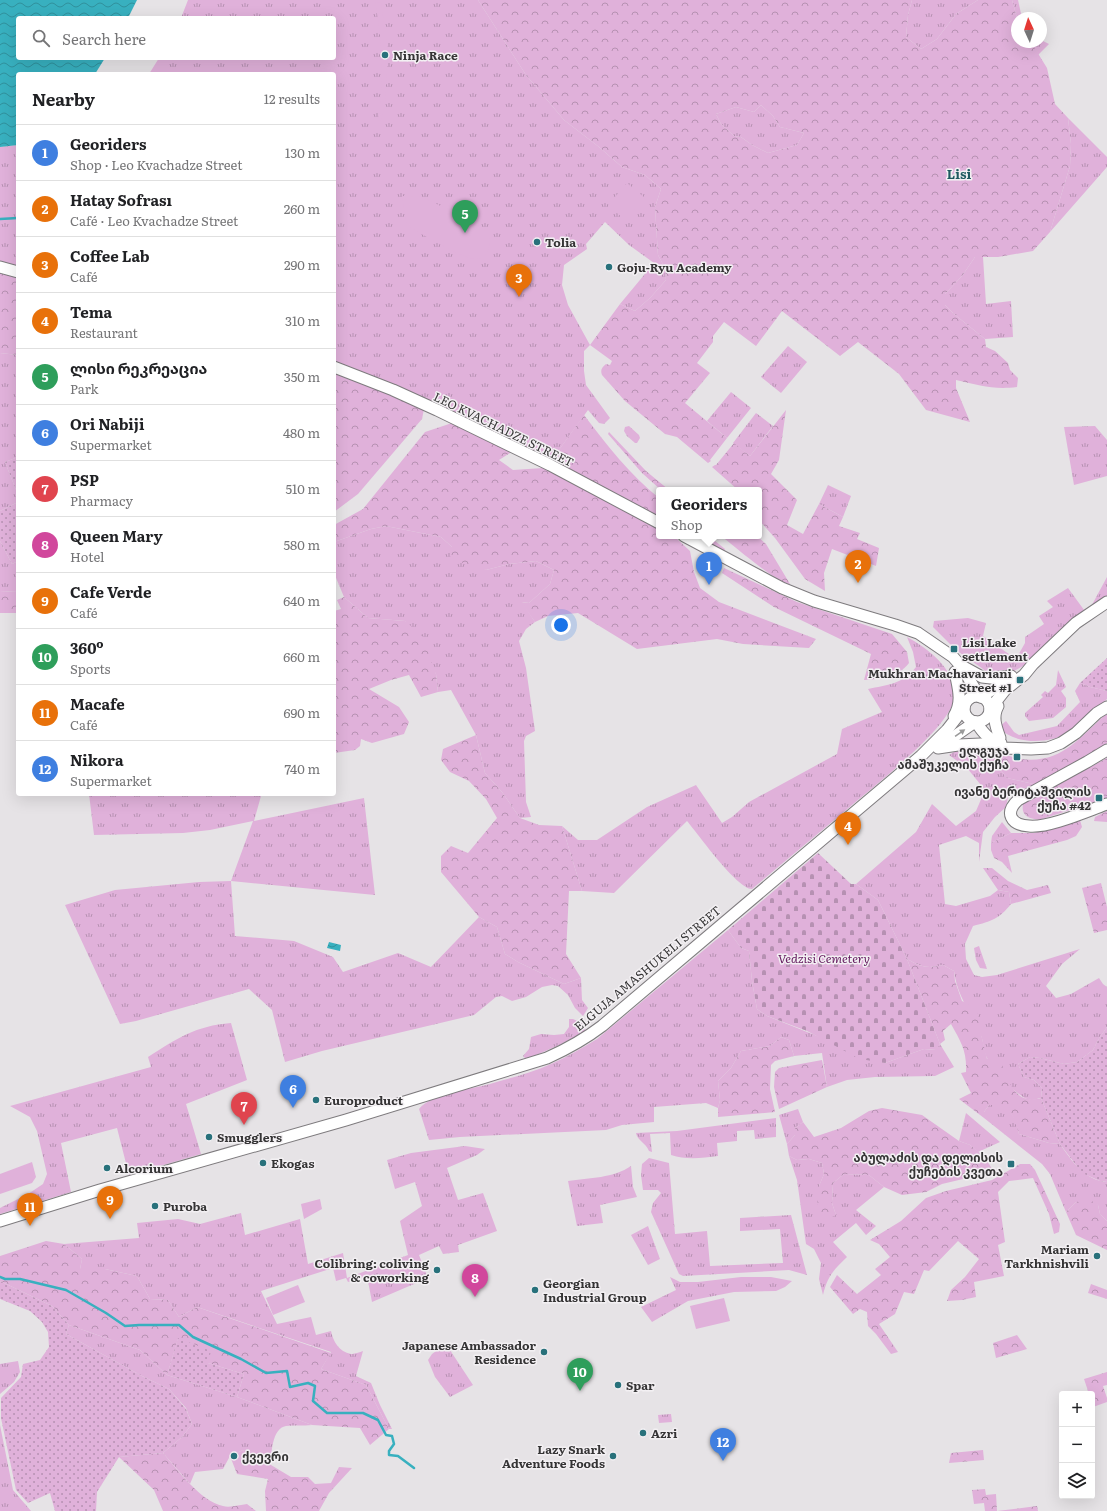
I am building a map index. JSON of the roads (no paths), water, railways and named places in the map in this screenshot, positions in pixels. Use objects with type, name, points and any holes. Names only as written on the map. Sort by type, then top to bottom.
[{"type":"main road","points":[[0,267],[16,271]]},
{"type":"main road","name":"LEO KVACHADZE STREET","points":[[336,368],[393,390],[437,410],[550,465],[656,521]]},
{"type":"main road","points":[[690,539],[782,588],[814,601],[918,633],[940,648],[981,697],[987,701],[991,727],[1000,738],[1019,748]]},
{"type":"main road","points":[[933,748],[975,722],[985,720],[989,712],[1014,680],[1076,623],[1107,602]]},
{"type":"main road","points":[[958,669],[982,677],[1014,680]]},
{"type":"main road","points":[[958,669],[967,717],[975,722],[985,735],[991,739],[1019,748]]},
{"type":"main road","points":[[933,748],[950,723],[959,704],[958,669]]},
{"type":"main road","points":[[933,748],[972,697],[981,697],[1014,680]]},
{"type":"main road","points":[[1000,738],[995,722],[995,714],[1014,680]]},
{"type":"main road","points":[[933,748],[981,744],[1004,748],[1041,749],[1061,743],[1076,733],[1097,713],[1107,707]]},
{"type":"main road","name":"ELGUJA AMASHUKELI STREET","points":[[0,1221],[100,1190],[346,1120],[547,1058],[568,1048],[592,1034],[602,1026],[921,756],[933,748]]},
{"type":"main road","points":[[1107,750],[1018,800],[1012,806],[1010,813],[1012,819],[1018,824],[1029,826],[1057,821],[1107,804]]},
{"type":"water","points":[[0,0],[137,0],[129,16],[16,16],[16,60],[104,60],[96,72],[16,72],[16,145],[0,147]]},
{"type":"water","points":[[329,942],[341,945],[340,951],[327,948]]},
{"type":"waterway","points":[[0,219],[16,218]]},
{"type":"waterway","points":[[0,1277],[5,1279],[20,1279],[66,1290],[106,1313],[125,1326],[179,1325],[193,1337],[241,1359],[266,1373],[287,1371],[290,1387],[308,1383],[315,1386],[313,1401],[327,1413],[363,1413],[378,1420],[386,1435],[392,1436],[394,1444],[389,1451],[389,1455],[398,1456],[414,1468]]},
{"type":"place","name":"Ninja Race","points":[[385,55]]},
{"type":"place","name":"ლისი რეკრეაცია","points":[[465,233]]},
{"type":"place","name":"Tolia","points":[[537,242]]},
{"type":"place","name":"Goju-Ryu Academy","points":[[609,267]]},
{"type":"place","name":"Coffee Lab","points":[[519,297]]},
{"type":"place","name":"Hatay Sofrası","points":[[858,583]]},
{"type":"place","name":"Georiders","points":[[709,585]]},
{"type":"place","name":"Lisi Lake settlement","points":[[954,649]]},
{"type":"place","name":"Mukhran Machavariani Street #1","points":[[1020,680]]},
{"type":"place","name":"ელგუჯა ამაშუკელის ქუჩა","points":[[1017,757]]},
{"type":"place","name":"ივანე ბერიტაშვილის ქუჩა #42","points":[[1099,798]]},
{"type":"place","name":"Tema","points":[[848,845]]},
{"type":"place","name":"Europroduct","points":[[316,1100]]},
{"type":"place","name":"Ori Nabiji","points":[[293,1108]]},
{"type":"place","name":"PSP","points":[[244,1125]]},
{"type":"place","name":"Smugglers","points":[[209,1137]]},
{"type":"place","name":"Ekogas","points":[[263,1163]]},
{"type":"place","name":"აბულაძის და დელისის ქუჩების კვეთა","points":[[1011,1164]]},
{"type":"place","name":"Alcorium","points":[[107,1168]]},
{"type":"place","name":"Puroba","points":[[155,1206]]},
{"type":"place","name":"Cafe Verde","points":[[110,1219]]},
{"type":"place","name":"Macafe","points":[[30,1226]]},
{"type":"place","name":"Mariam Tarkhnishvili","points":[[1097,1256]]},
{"type":"place","name":"Colibring: coliving & coworking","points":[[437,1270]]},
{"type":"place","name":"Georgian Industrial Group","points":[[535,1290]]},
{"type":"place","name":"Queen Mary","points":[[475,1297]]},
{"type":"place","name":"Japanese Ambassador Residence","points":[[544,1352]]},
{"type":"place","name":"Spar","points":[[618,1385]]},
{"type":"place","name":"360⁰","points":[[580,1391]]},
{"type":"place","name":"Azri","points":[[643,1433]]},
{"type":"place","name":"ქვევრი","points":[[234,1456]]},
{"type":"place","name":"Lazy Snark Adventure Foods","points":[[613,1456]]},
{"type":"place","name":"Nikora","points":[[723,1461]]},
{"type":"district","name":"Lisi","points":[[959,173]]},
{"type":"park label","name":"Vedzisi Cemetery","points":[[824,958]]}]
